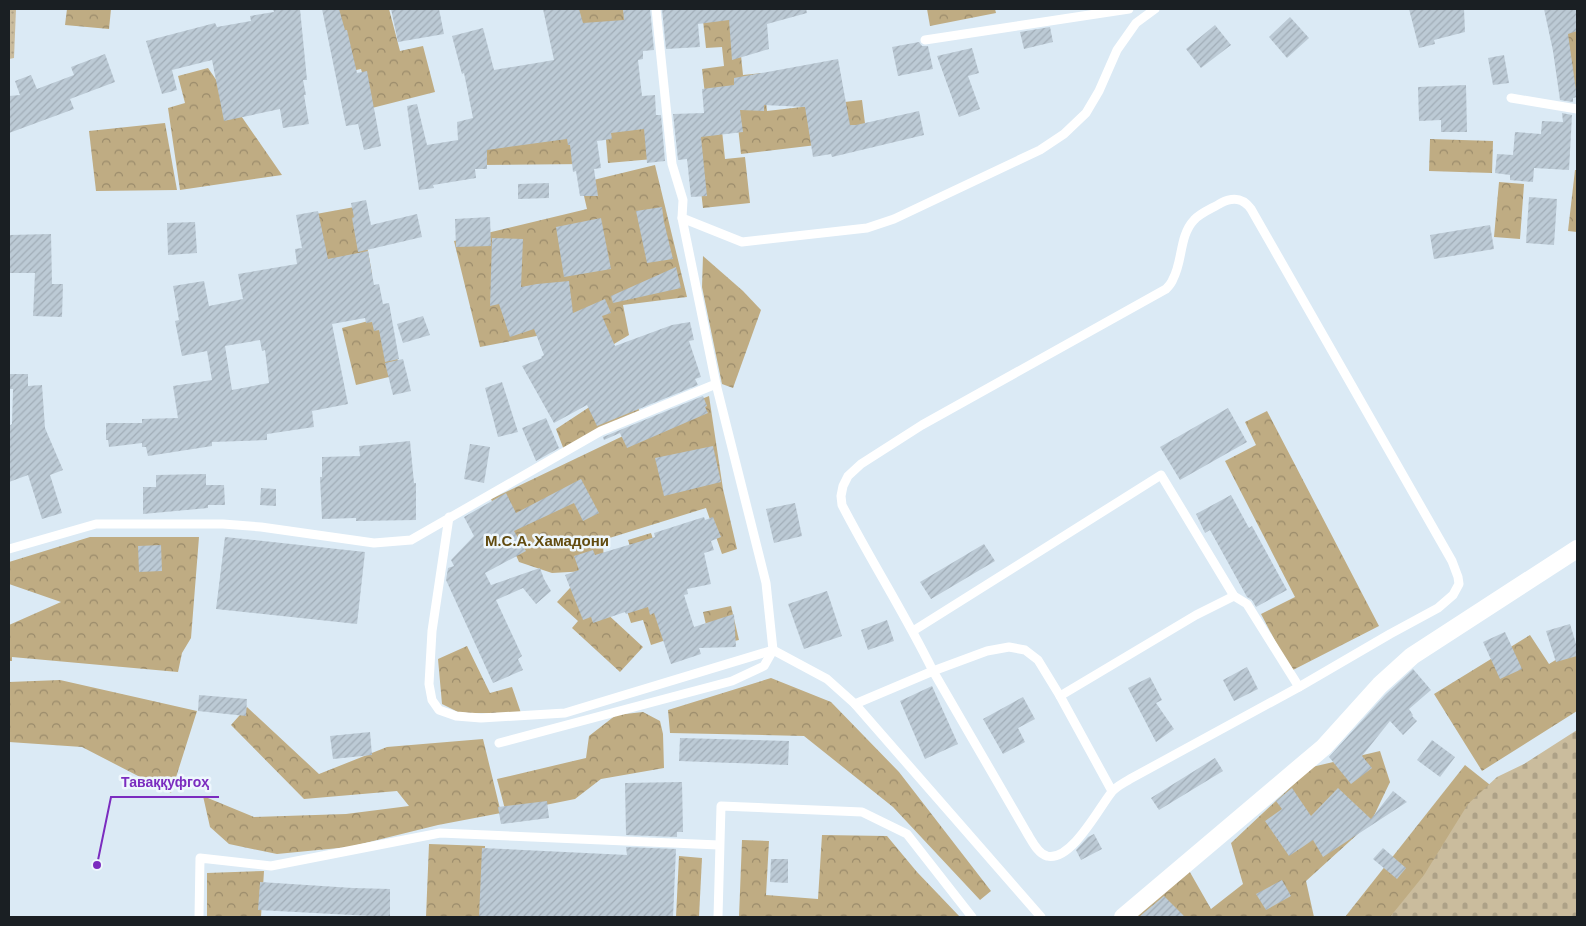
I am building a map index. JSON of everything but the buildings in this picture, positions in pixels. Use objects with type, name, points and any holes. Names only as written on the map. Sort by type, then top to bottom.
[{"type":"street","points":[[1123,917],[1324,746],[1380,685],[1412,656],[1577,549]]},
{"type":"lane","points":[[498,743],[732,681],[764,666],[773,650],[766,583],[716,384],[682,218],[683,200],[672,164],[656,9]]},
{"type":"lane","points":[[925,40],[1129,9]]},
{"type":"lane","points":[[682,218],[742,242],[868,228],[894,219],[1040,150],[1064,134],[1086,113],[1099,91],[1117,50],[1136,23],[1155,9]]},
{"type":"lane","points":[[1511,98],[1577,109]]},
{"type":"lane","points":[[1228,199],[1235,199],[1247,204],[1452,561],[1458,577],[1456,590],[1438,608],[1299,688],[1130,779],[1112,791],[1080,837],[1060,854],[1046,856],[1039,852],[933,671],[913,631],[877,571],[842,504],[843,486],[848,476],[861,464],[922,425],[1166,289],[1174,279],[1182,244],[1189,227],[1195,219],[1228,199]]},
{"type":"lane","points":[[9,549],[96,524],[232,525],[374,543],[411,540],[600,431],[716,384]]},
{"type":"lane","points":[[913,631],[1161,475],[1234,596],[1247,604],[1299,688]]},
{"type":"lane","points":[[449,517],[432,631],[429,684],[432,700],[439,710],[456,716],[481,718],[564,713],[773,650],[827,679],[855,704],[1041,917]]},
{"type":"lane","points":[[1060,696],[1196,615],[1234,596]]},
{"type":"lane","points":[[855,704],[933,671],[987,651],[1008,647],[1025,650],[1038,660],[1112,791]]},
{"type":"lane","points":[[718,917],[721,806],[862,812],[906,834],[972,917]]},
{"type":"lane","points":[[199,917],[200,858],[271,866],[440,833],[719,845]]},
{"type":"green space","points":[[9,9],[16,9],[14,58],[9,59]]},
{"type":"green space","points":[[67,9],[111,9],[109,29],[65,25]]},
{"type":"green space","points":[[330,9],[389,9],[400,51],[423,46],[435,92],[372,108],[361,69],[347,72]]},
{"type":"green space","points":[[553,9],[623,9],[626,22],[591,27],[558,23]]},
{"type":"green space","points":[[670,9],[747,9],[752,45],[740,46],[743,75],[763,73],[767,111],[862,100],[867,139],[741,154],[735,100],[706,103],[702,69],[724,66],[722,47],[706,48],[702,11],[671,14]]},
{"type":"green space","points":[[927,9],[995,9],[996,13],[930,26]]},
{"type":"green space","points":[[1577,24],[1577,89],[1568,91],[1556,29]]},
{"type":"green space","points":[[208,68],[282,175],[180,190],[168,108],[185,103],[178,76]]},
{"type":"green space","points":[[648,101],[653,159],[608,163],[603,105]]},
{"type":"green space","points":[[720,112],[725,159],[745,157],[750,203],[703,208],[692,115]]},
{"type":"green space","points":[[587,120],[588,164],[480,165],[480,146]]},
{"type":"green space","points":[[165,123],[177,190],[96,191],[89,131]]},
{"type":"green space","points":[[1430,139],[1493,141],[1492,173],[1429,171]]},
{"type":"green space","points":[[655,165],[687,297],[623,305],[629,335],[609,347],[640,412],[564,450],[556,429],[594,404],[552,333],[480,347],[454,241],[587,209],[581,183]]},
{"type":"green space","points":[[1575,170],[1577,170],[1577,232],[1568,231]]},
{"type":"green space","points":[[1499,182],[1524,184],[1520,239],[1494,237]]},
{"type":"green space","points":[[360,206],[372,274],[317,284],[305,216]]},
{"type":"green space","points":[[703,256],[743,291],[761,310],[733,388],[722,384],[702,287]]},
{"type":"green space","points":[[387,316],[401,374],[356,385],[342,328]]},
{"type":"green space","points":[[709,396],[723,489],[737,549],[722,554],[706,508],[603,540],[604,570],[552,573],[519,562],[491,499]]},
{"type":"green space","points":[[1267,411],[1379,626],[1291,671],[1261,614],[1295,597],[1225,461],[1256,445],[1245,422]]},
{"type":"green space","points":[[651,533],[684,634],[651,645],[643,620],[631,623],[613,569],[635,562],[628,540]]},
{"type":"green space","points":[[90,537],[199,537],[191,638],[182,653],[178,672],[12,657],[12,661],[9,661],[9,625],[61,602],[9,584],[9,562]]},
{"type":"green space","points":[[582,575],[603,610],[643,647],[620,672],[572,628],[578,621],[557,602]]},
{"type":"green space","points":[[731,606],[739,640],[711,646],[703,612]]},
{"type":"green space","points":[[1530,635],[1549,664],[1577,647],[1577,711],[1482,771],[1434,694]]},
{"type":"green space","points":[[467,646],[490,693],[512,687],[521,713],[460,713],[442,704],[438,659]]},
{"type":"green space","points":[[771,678],[831,702],[899,772],[991,891],[980,900],[893,807],[804,736],[670,733],[668,710]]},
{"type":"green space","points":[[60,680],[197,711],[171,793],[82,747],[9,742],[9,682]]},
{"type":"green space","points":[[247,707],[319,774],[387,747],[483,739],[501,813],[438,825],[349,847],[277,854],[229,844],[210,827],[203,796],[254,817],[346,814],[409,806],[397,791],[304,799],[231,725]]},
{"type":"green space","points":[[643,712],[660,721],[663,734],[664,768],[601,779],[575,799],[506,813],[497,779],[586,758],[589,736],[616,715]]},
{"type":"green space","points":[[1577,730],[1577,917],[1390,917],[1424,875],[1468,804],[1497,777],[1524,764]]},
{"type":"green space","points":[[1380,751],[1390,782],[1371,822],[1306,881],[1314,917],[1127,917],[1187,867],[1211,909],[1243,884],[1231,843],[1312,767]]},
{"type":"green space","points":[[1465,765],[1499,792],[1393,917],[1345,917]]},
{"type":"green space","points":[[822,835],[887,836],[917,872],[960,917],[739,917],[742,840],[769,841],[766,895],[818,899]]},
{"type":"green space","points":[[429,844],[485,846],[483,917],[426,917]]},
{"type":"green space","points":[[679,856],[702,858],[699,917],[676,917]]},
{"type":"green space","points":[[264,871],[261,917],[207,917],[207,873]]},
{"type":"place","name":"Таваққуфгоҳ","points":[[97,865]]},
{"type":"district","name":"М.С.А. Хамадони","points":[[547,541]]}]
